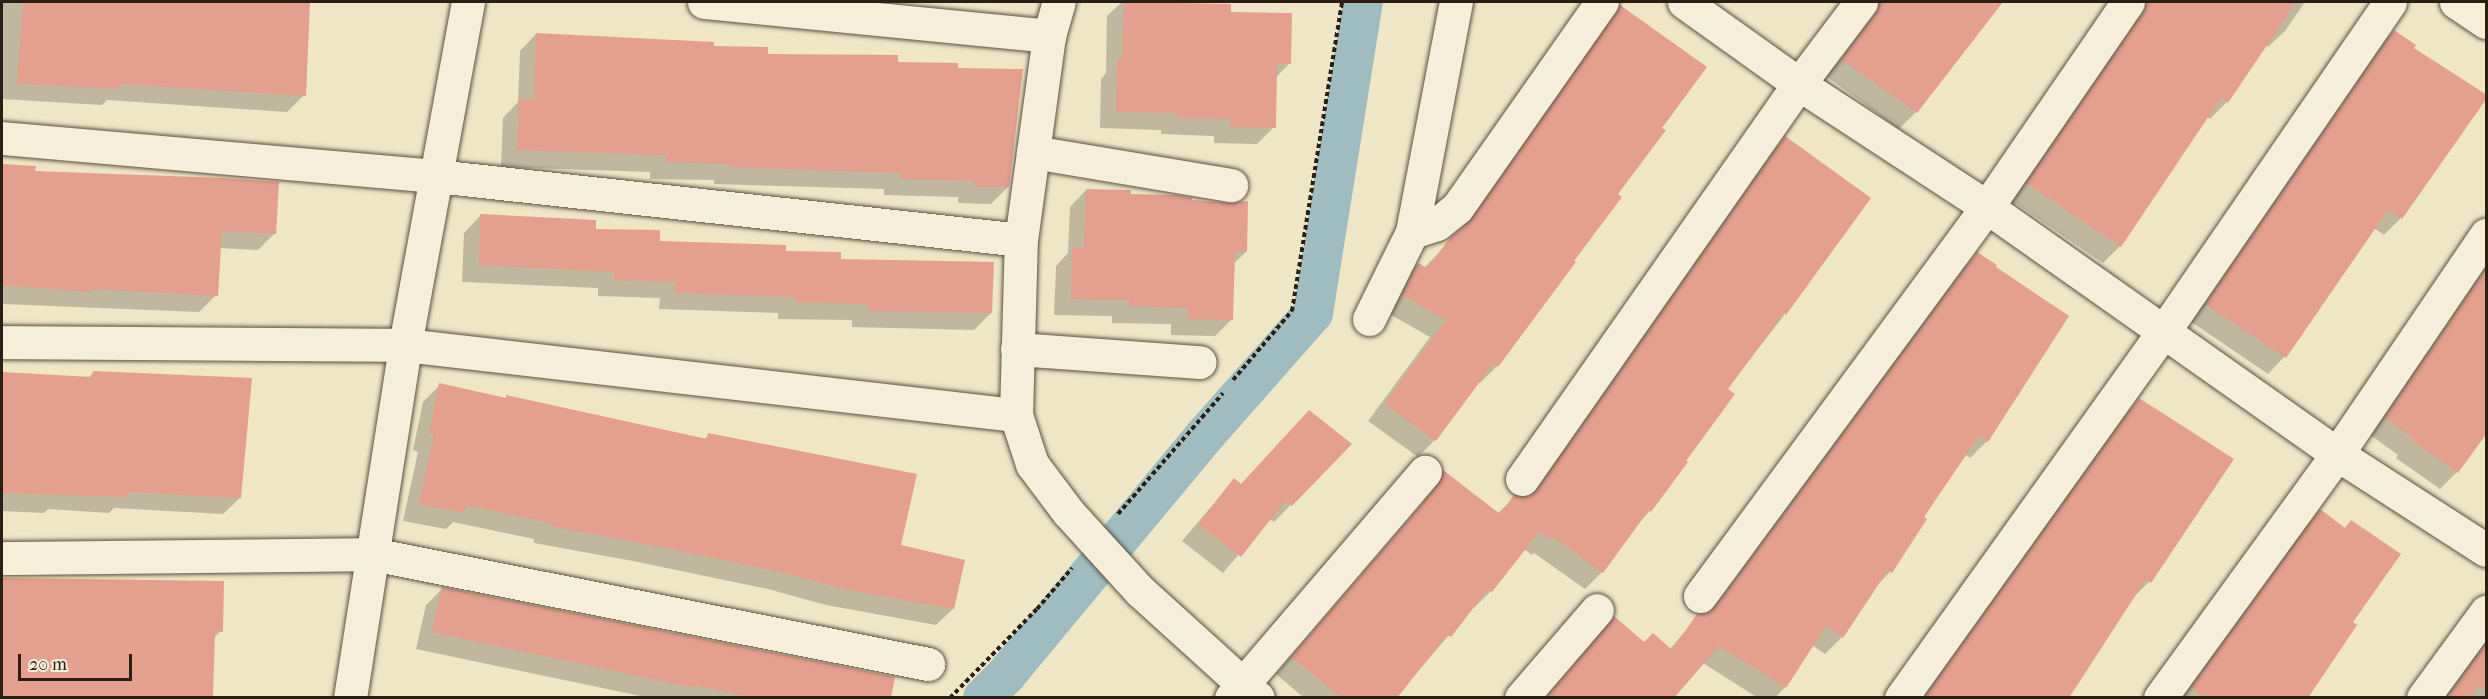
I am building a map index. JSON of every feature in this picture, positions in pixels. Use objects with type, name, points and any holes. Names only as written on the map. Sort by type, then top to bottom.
[{"type":"street","points":[[350,698],[405,345],[468,2]]},
{"type":"street","points":[[704,2],[1049,36]]},
{"type":"street","points":[[1059,2],[1049,36],[1021,240],[1016,415],[1032,464],[1068,512],[1140,591],[1244,693],[1425,472]]},
{"type":"street","points":[[1369,319],[1412,232],[1456,2]]},
{"type":"street","points":[[1412,232],[1437,224],[1458,208],[1602,2]]},
{"type":"street","points":[[1684,2],[1799,84],[1987,207],[2337,454],[2487,550]]},
{"type":"street","points":[[1522,480],[1799,84],[1861,2]]},
{"type":"street","points":[[1700,596],[1987,207],[2128,2]]},
{"type":"street","points":[[1901,698],[2164,331],[2390,2]]},
{"type":"street","points":[[2456,2],[2487,22]]},
{"type":"street","points":[[2,138],[436,176],[1021,240]]},
{"type":"street","points":[[1033,152],[1232,184]]},
{"type":"street","points":[[2160,698],[2337,454],[2487,235]]},
{"type":"street","points":[[2,342],[405,345],[1016,415]]},
{"type":"street","points":[[1017,349],[1200,362]]},
{"type":"street","points":[[2,558],[372,554],[928,664]]},
{"type":"street","points":[[1521,698],[1597,610]]},
{"type":"street","points":[[2423,698],[2487,612]]},
{"type":"building","points":[[23,2],[310,2],[306,96],[121,84],[120,89],[17,84]]},
{"type":"building","points":[[1124,2],[1231,4],[1231,12],[1292,13],[1291,64],[1277,64],[1276,128],[1230,127],[1230,119],[1177,118],[1177,113],[1116,112],[1117,60],[1122,60]]},
{"type":"building","points":[[1879,2],[2003,2],[1917,113],[1841,59],[1876,13]]},
{"type":"building","points":[[2146,2],[2296,2],[2228,103],[2221,98],[2121,247],[2026,183],[2143,13]]},
{"type":"building","points":[[1620,5],[1707,67],[1662,128],[1666,130],[1618,194],[1622,197],[1574,261],[1576,262],[1498,367],[1493,364],[1436,441],[1384,404],[1446,320],[1402,295],[1418,263],[1427,268],[1450,238],[1472,219]]},
{"type":"building","points":[[2394,30],[2416,45],[2414,48],[2487,95],[2487,98],[2402,219],[2388,210],[2286,358],[2205,304]]},
{"type":"building","points":[[536,33],[714,42],[714,46],[768,47],[768,54],[898,55],[898,62],[958,63],[958,68],[1023,69],[1009,187],[975,187],[975,181],[900,179],[900,173],[730,167],[731,164],[666,162],[666,155],[517,150],[519,99],[534,100]]},
{"type":"building","points":[[1785,136],[1871,198],[1786,315],[1784,313],[1728,389],[1735,394],[1686,461],[1688,462],[1603,573],[1552,536],[1550,539],[1539,532],[1492,592],[1488,589],[1451,637],[1447,635],[1397,698],[1342,698],[1291,657],[1439,484],[1443,470],[1500,514],[1514,495],[1529,496],[1537,490]]},
{"type":"building","points":[[2,164],[36,166],[35,171],[279,182],[276,234],[222,231],[218,296],[91,289],[91,292],[2,285]]},
{"type":"building","points":[[1086,189],[1131,190],[1131,194],[1177,195],[1192,198],[1192,200],[1228,203],[1248,201],[1247,252],[1235,252],[1233,320],[1187,319],[1188,308],[1128,306],[1129,300],[1071,299],[1072,247],[1084,248]]},
{"type":"building","points":[[480,214],[596,220],[596,229],[660,230],[660,241],[786,245],[786,251],[841,252],[841,259],[994,262],[992,313],[868,311],[868,304],[795,302],[795,297],[675,293],[676,282],[614,280],[614,272],[479,265]]},
{"type":"building","points":[[1977,252],[2069,316],[1988,442],[1979,436],[1924,517],[1927,519],[1892,573],[1888,570],[1843,638],[1826,626],[1786,688],[1719,646],[1674,698],[1546,698],[1614,616],[1644,642],[1653,633],[1672,650],[1697,614],[1707,613],[1715,608]]},
{"type":"building","points":[[2487,268],[2487,433],[2458,473],[2411,440],[2413,438],[2385,417]]},
{"type":"building","points":[[93,371],[252,378],[241,498],[128,492],[128,497],[2,493],[2,372],[92,377]]},
{"type":"building","points":[[439,383],[506,398],[506,395],[707,439],[708,433],[917,474],[901,545],[965,560],[954,609],[844,589],[785,573],[550,526],[550,523],[466,505],[464,513],[419,504],[434,435],[429,434]]},
{"type":"building","points":[[2139,398],[2234,459],[2151,583],[2146,579],[2069,698],[1924,698]]},
{"type":"building","points":[[1309,410],[1352,444],[1292,506],[1285,501],[1241,557],[1198,524],[1234,478],[1241,484]]},
{"type":"building","points":[[2320,509],[2345,528],[2351,520],[2401,554],[2353,622],[2357,625],[2308,698],[2205,698],[2191,687]]},
{"type":"building","points":[[2,578],[224,581],[223,632],[215,631],[213,696],[2,696]]},
{"type":"building","points":[[442,587],[895,677],[891,698],[754,698],[695,685],[694,688],[432,632]]},
{"type":"building","points":[[2487,643],[2487,691],[2478,686],[2470,698],[2447,698]]},
{"type":"waterway","points":[[983,698],[1006,675],[1208,432],[1313,313],[1363,2]]}]
